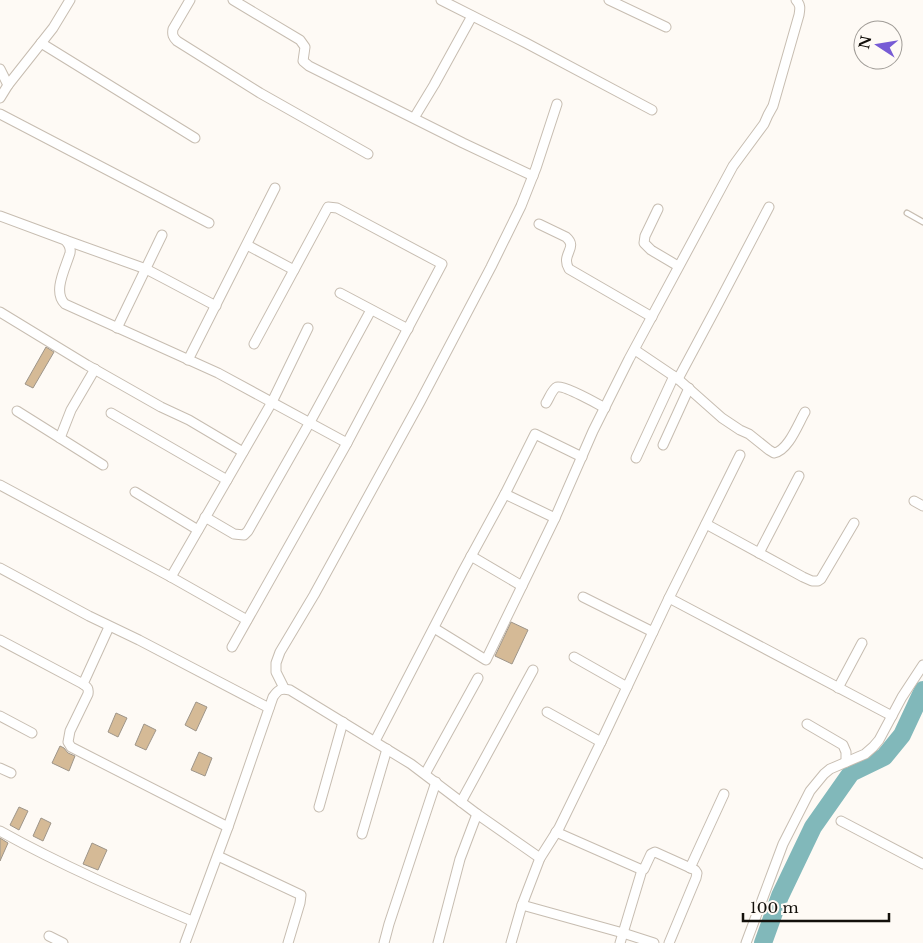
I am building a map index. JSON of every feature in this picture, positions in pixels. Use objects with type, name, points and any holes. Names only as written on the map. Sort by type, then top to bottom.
[{"type":"street","points":[[0,98],[53,28],[70,0]]},
{"type":"street","points":[[190,0],[173,29],[173,37],[177,41],[260,93],[368,154]]},
{"type":"street","points":[[233,0],[300,40],[305,47],[303,61],[306,64],[533,176]]},
{"type":"street","points":[[441,0],[652,110]]},
{"type":"street","points":[[609,0],[666,27]]},
{"type":"street","points":[[434,628],[486,660],[634,350],[733,166],[764,124],[773,106],[799,15],[800,8],[796,0]]},
{"type":"street","points":[[414,118],[472,16]]},
{"type":"street","points":[[41,43],[194,138]]},
{"type":"street","points":[[0,69],[8,86]]},
{"type":"street","points":[[284,688],[276,672],[276,663],[280,652],[314,595],[420,402],[502,247],[533,176],[557,104]]},
{"type":"street","points":[[0,114],[209,223]]},
{"type":"street","points":[[188,360],[275,188]]},
{"type":"street","points":[[636,458],[676,377],[696,346],[769,206]]},
{"type":"street","points":[[232,647],[347,443],[442,264],[337,208],[328,207],[254,344]]},
{"type":"street","points":[[658,209],[644,242],[651,250],[678,266]]},
{"type":"street","points":[[0,216],[146,269],[216,306]]},
{"type":"street","points":[[539,224],[570,240],[571,246],[566,258],[566,264],[570,269],[652,317]]},
{"type":"street","points":[[117,328],[162,235]]},
{"type":"street","points":[[65,240],[70,248],[70,253],[59,285],[60,300],[70,307],[218,373],[347,443]]},
{"type":"street","points":[[247,246],[294,270]]},
{"type":"street","points":[[340,293],[408,329]]},
{"type":"street","points":[[205,517],[234,534],[244,535],[248,531],[371,310]]},
{"type":"street","points":[[0,312],[95,369],[243,452]]},
{"type":"street","points":[[171,577],[272,402],[308,328]]},
{"type":"street","points":[[634,350],[676,377],[718,414],[774,452],[782,450],[787,444],[804,412]]},
{"type":"street","points":[[60,438],[71,410],[95,369]]},
{"type":"street","points":[[546,403],[556,387],[559,386],[605,408]]},
{"type":"street","points":[[663,445],[689,388]]},
{"type":"street","points":[[17,411],[103,464]]},
{"type":"street","points":[[110,413],[227,480]]},
{"type":"street","points":[[375,741],[535,434],[582,457]]},
{"type":"street","points":[[511,943],[522,905],[540,858],[556,832],[601,742],[669,598],[740,455]]},
{"type":"street","points":[[759,553],[799,476]]},
{"type":"street","points":[[0,485],[247,620]]},
{"type":"street","points":[[135,492],[198,530]]},
{"type":"street","points":[[505,494],[555,518]]},
{"type":"street","points":[[914,501],[923,506]]},
{"type":"street","points":[[706,524],[803,577],[818,582],[854,523]]},
{"type":"street","points":[[471,556],[522,586]]},
{"type":"street","points":[[0,568],[66,605],[139,640],[269,708]]},
{"type":"street","points":[[583,597],[653,632]]},
{"type":"street","points":[[669,598],[892,716]]},
{"type":"street","points":[[82,684],[110,627]]},
{"type":"street","points":[[0,640],[88,687],[89,690],[70,731],[68,742],[71,747],[228,827]]},
{"type":"street","points":[[838,688],[862,643]]},
{"type":"street","points":[[574,657],[627,687]]},
{"type":"street","points":[[746,943],[783,844],[810,791],[830,769],[865,754],[873,747],[923,665]]},
{"type":"street","points":[[461,802],[533,670]]},
{"type":"street","points":[[425,774],[478,678]]},
{"type":"street","points":[[185,943],[218,856],[273,697],[277,690],[284,688],[344,722],[425,774],[477,814],[540,858]]},
{"type":"street","points":[[547,712],[601,742]]},
{"type":"street","points":[[0,716],[32,733]]},
{"type":"street","points":[[319,807],[344,722]]},
{"type":"street","points":[[806,724],[843,745],[846,752],[846,762]]},
{"type":"street","points":[[362,834],[387,749]]},
{"type":"street","points":[[0,768],[11,774]]},
{"type":"street","points":[[384,943],[436,782]]},
{"type":"street","points":[[690,868],[724,794]]},
{"type":"street","points":[[438,943],[460,858],[477,814]]},
{"type":"street","points":[[841,821],[923,864]]},
{"type":"street","points":[[0,831],[26,845],[192,921]]},
{"type":"street","points":[[556,832],[642,870]]},
{"type":"street","points":[[620,943],[642,870],[651,854],[655,852],[695,870],[697,873],[669,943]]},
{"type":"street","points":[[218,856],[301,895],[288,943]]},
{"type":"street","points":[[522,905],[654,943]]},
{"type":"street","points":[[49,936],[64,943]]},
{"type":"lane","points":[[907,213],[923,222]]},
{"type":"building","points":[[46,347],[54,352],[33,388],[25,384]]},
{"type":"building","points":[[511,622],[528,630],[512,664],[495,656]]},
{"type":"building","points":[[196,702],[207,707],[196,731],[185,725]]},
{"type":"building","points":[[116,713],[127,718],[118,737],[108,732]]},
{"type":"building","points":[[144,724],[156,730],[146,750],[135,745]]},
{"type":"building","points":[[60,746],[75,756],[69,771],[52,763]]},
{"type":"building","points":[[199,752],[212,758],[205,776],[191,770]]},
{"type":"building","points":[[19,807],[28,811],[19,830],[10,825]]},
{"type":"building","points":[[41,818],[51,823],[43,841],[33,836]]},
{"type":"building","points":[[0,838],[8,843],[0,861]]},
{"type":"building","points":[[92,843],[107,850],[98,870],[83,864]]},
{"type":"waterway","points":[[763,943],[780,896],[813,827],[851,773],[884,757],[902,735],[923,690]]}]
